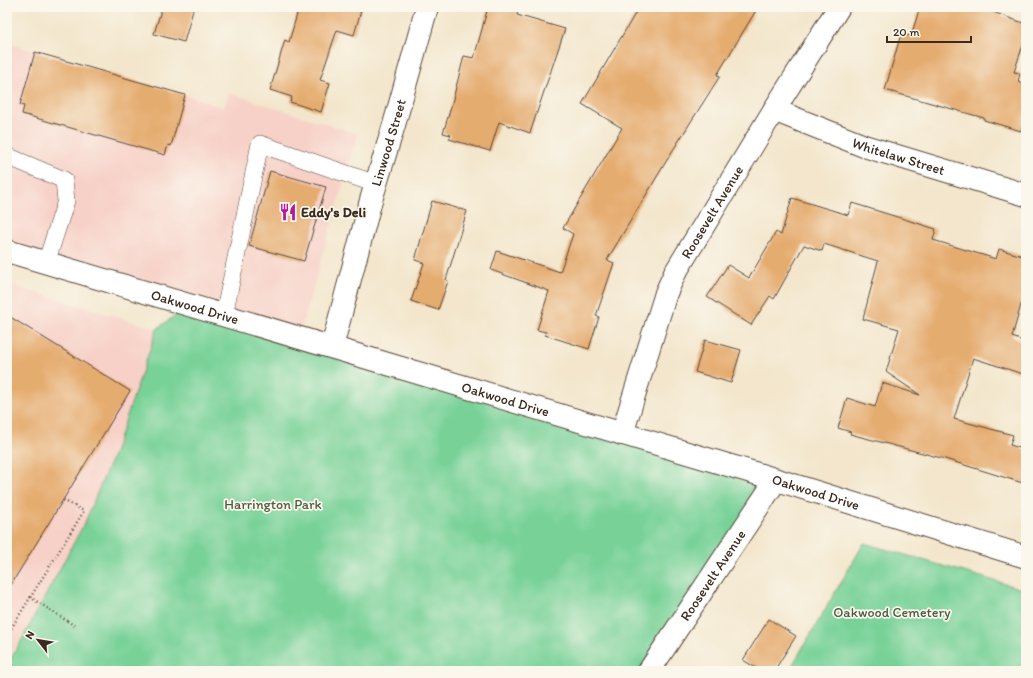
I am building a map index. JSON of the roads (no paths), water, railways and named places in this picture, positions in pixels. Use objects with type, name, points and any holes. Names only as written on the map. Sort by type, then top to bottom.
[{"type":"street","name":"Linwood Street","points":[[332,348],[376,184],[427,7]]},
{"type":"street","name":"Roosevelt Avenue","points":[[622,434],[664,299],[672,278],[774,110],[839,7]]},
{"type":"street","name":"Whitelaw Street","points":[[774,110],[864,146],[1026,195]]},
{"type":"street","name":"Oakwood Drive","points":[[7,251],[776,480],[1026,557]]},
{"type":"street","name":"Roosevelt Avenue","points":[[649,671],[776,480]]},
{"type":"lane","points":[[224,315],[260,144],[376,184]]},
{"type":"lane","points":[[7,156],[64,180],[66,201],[46,263]]},
{"type":"place","name":"Eddy's Deli","points":[[288,212]]},
{"type":"park label","name":"Harrington Park","points":[[273,504]]},
{"type":"park label","name":"Oakwood Cemetery","points":[[892,612]]}]
